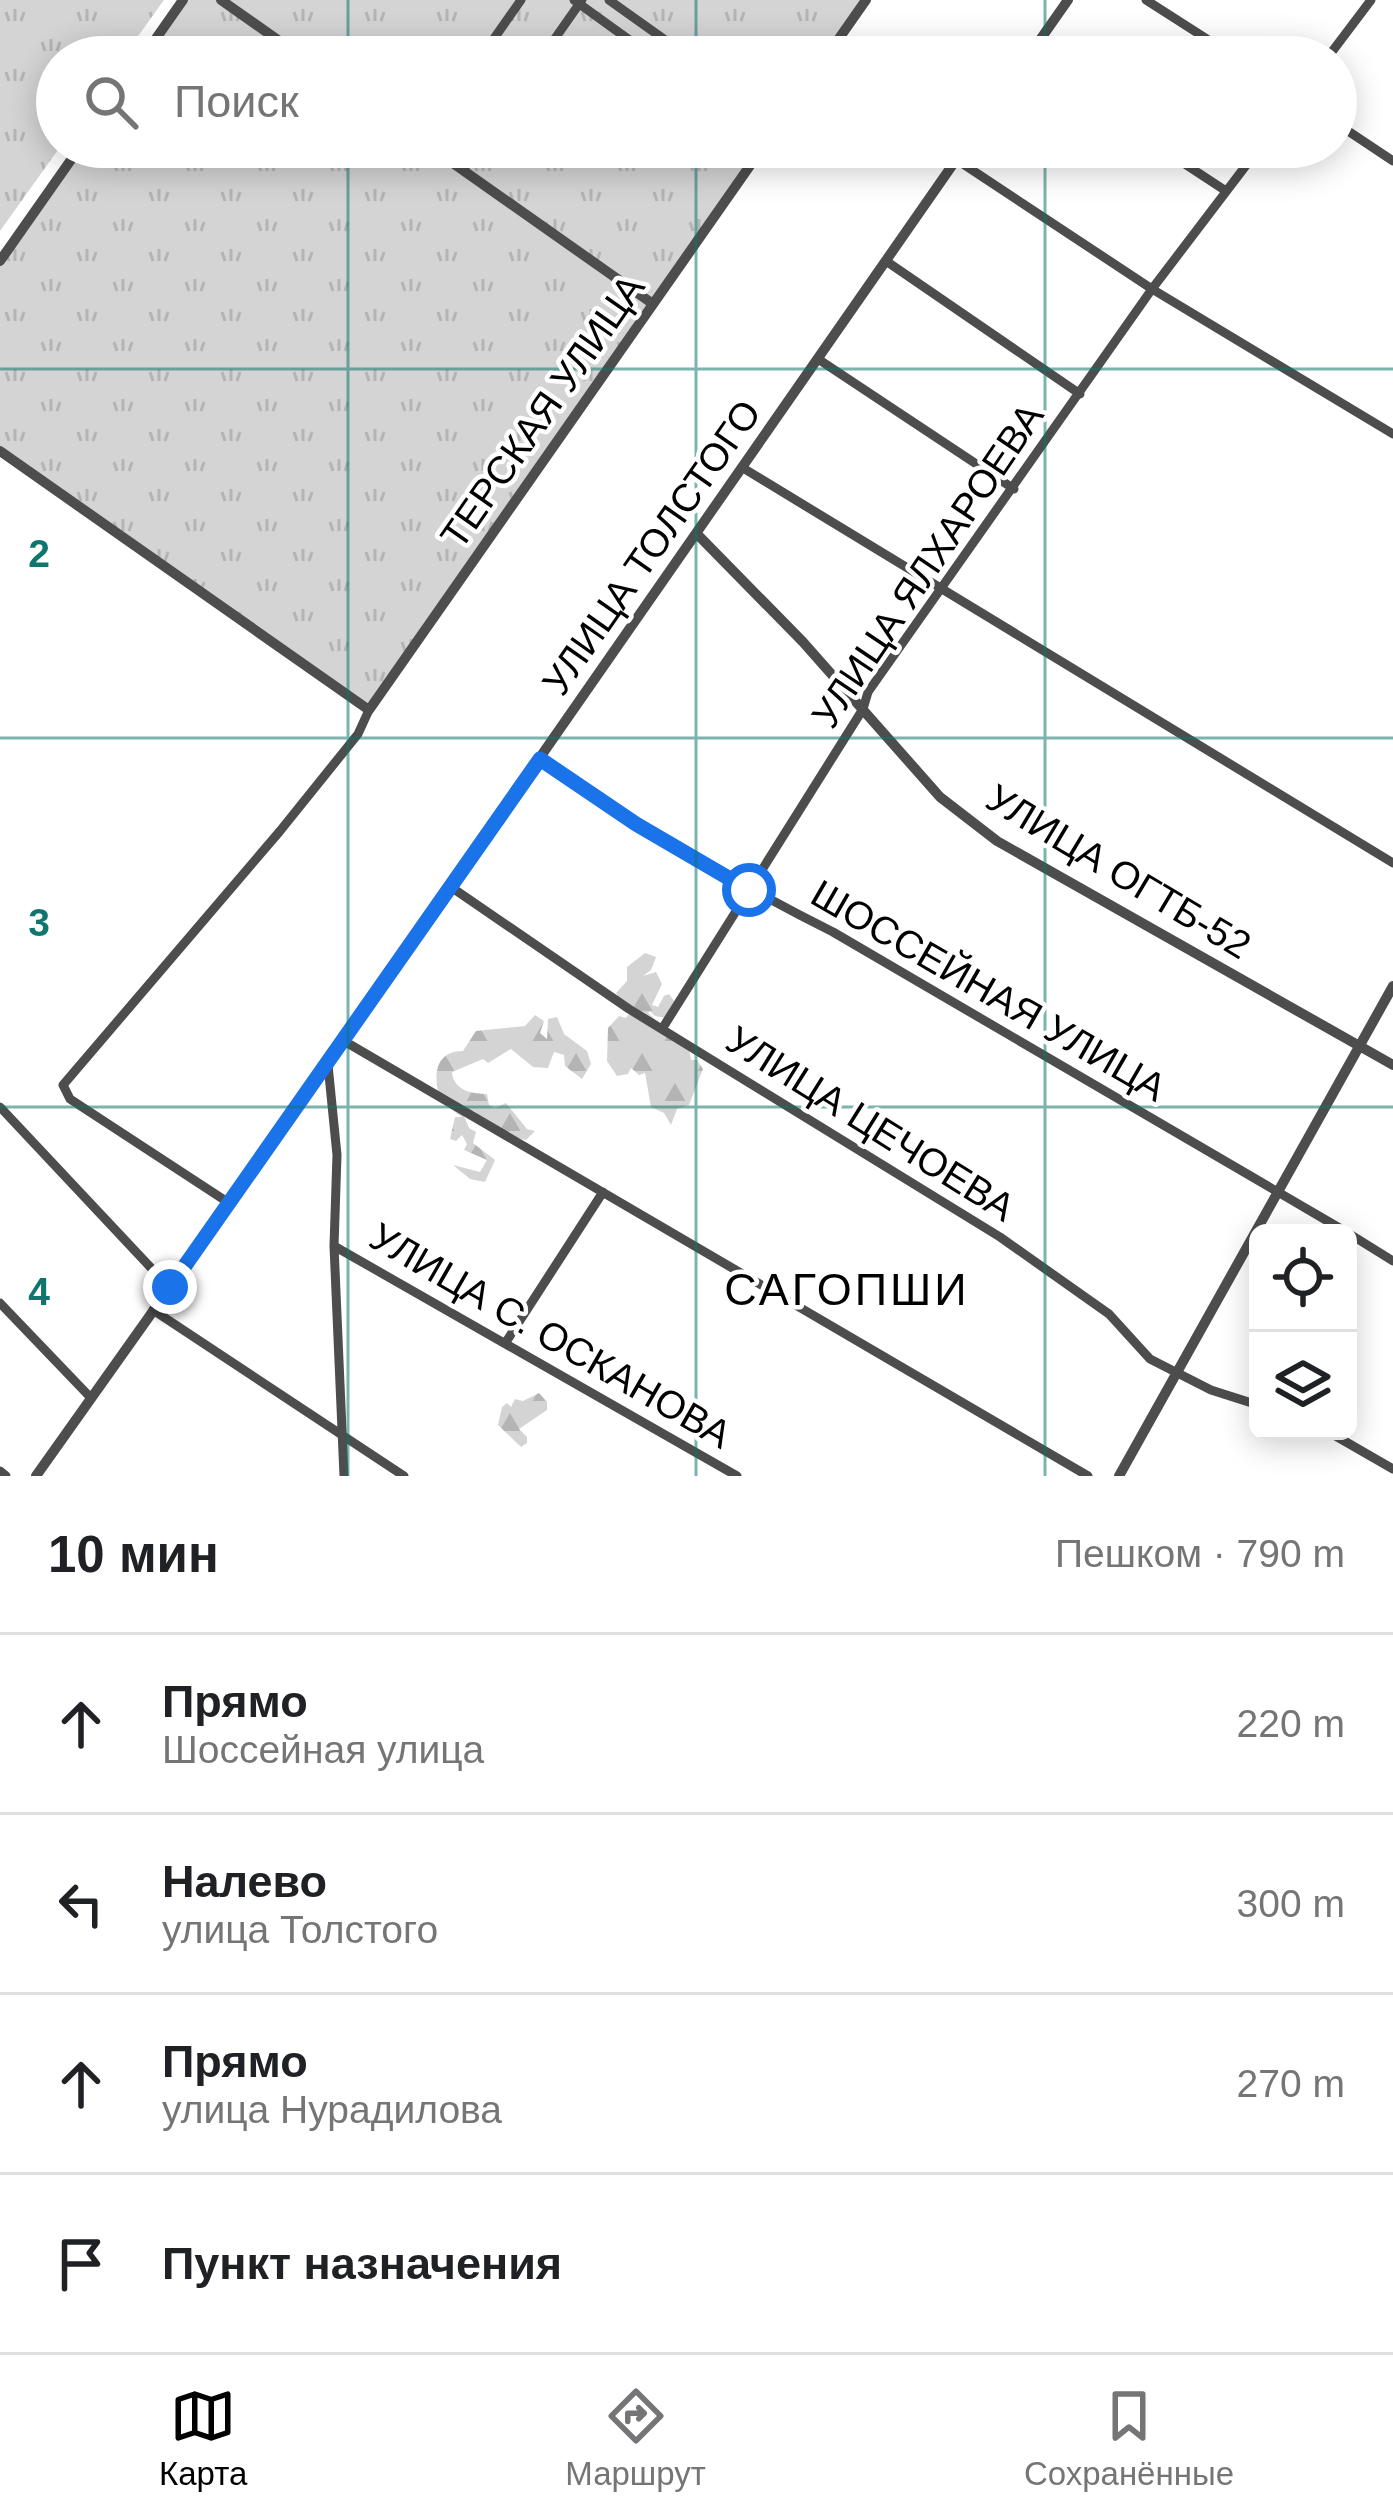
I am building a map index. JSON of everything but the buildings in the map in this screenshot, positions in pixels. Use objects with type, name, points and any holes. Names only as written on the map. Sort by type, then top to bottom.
[{"type":"street","points":[[157,36],[183,0]]},
{"type":"street","points":[[221,0],[272,36]]},
{"type":"street","points":[[496,36],[521,0]]},
{"type":"street","points":[[609,0],[660,36]]},
{"type":"street","points":[[841,36],[866,0]]},
{"type":"street","points":[[1043,36],[1068,0]]},
{"type":"street","points":[[1146,0],[1202,36]]},
{"type":"street","points":[[1344,36],[1371,0]]},
{"type":"street","points":[[556,36],[578,1],[625,36]]},
{"type":"street","points":[[1357,137],[1393,160]]},
{"type":"street","points":[[0,261],[65,168]]},
{"type":"street","points":[[460,168],[653,304]]},
{"type":"street","name":"ТЕРСКАЯ УЛИЦА","points":[[369,710],[748,168]]},
{"type":"street","name":"УЛИЦА ТОЛСТОГО","points":[[344,1041],[951,168]]},
{"type":"street","points":[[969,168],[1152,289],[1393,434]]},
{"type":"street","points":[[1191,168],[1226,191]]},
{"type":"street","name":"УЛИЦА ЯЛХАРОЕВА","points":[[662,1029],[862,709],[868,692],[1152,289],[1244,168]]},
{"type":"street","points":[[886,261],[1080,394]]},
{"type":"street","points":[[818,359],[1014,489]]},
{"type":"street","points":[[0,451],[369,710],[358,734],[280,831],[62,1085],[70,1099],[233,1198]]},
{"type":"street","points":[[743,467],[1393,863]]},
{"type":"street","name":"УЛИЦА ОГТБ-52","points":[[697,534],[940,797],[997,842],[1393,1065]]},
{"type":"street","name":"ШОССЕЙНАЯ УЛИЦА","points":[[540,759],[636,824],[832,932],[1333,1224]]},
{"type":"street","name":"УЛИЦА ЦЕЧОЕВА","points":[[451,887],[662,1029],[1000,1237],[1108,1314],[1150,1359],[1211,1390],[1249,1402]]},
{"type":"street","points":[[1119,1476],[1393,986]]},
{"type":"street","points":[[233,1198],[344,1041]]},
{"type":"street","points":[[36,1476],[344,1041]]},
{"type":"street","points":[[344,1041],[1088,1476]]},
{"type":"street","points":[[328,1065],[337,1155],[334,1246],[344,1476]]},
{"type":"street","points":[[0,1107],[170,1287]]},
{"type":"street","points":[[506,1342],[603,1192]]},
{"type":"street","name":"ШОССЕЙНАЯ УЛИЦА","points":[[1357,1239],[1393,1261]]},
{"type":"street","name":"УЛИЦА С. ОСКАНОВА","points":[[334,1246],[737,1476]]},
{"type":"street","points":[[0,1303],[91,1398]]},
{"type":"street","points":[[153,1310],[404,1476]]},
{"type":"street","points":[[1343,1440],[1393,1469]]},
{"type":"green space","points":[[0,0],[164,0],[138,36],[36,36],[36,168],[45,168],[0,231]]},
{"type":"green space","points":[[183,0],[866,0],[841,36],[158,36]]},
{"type":"green space","points":[[65,168],[748,168],[369,710],[0,451],[0,261]]},
{"type":"green space","points":[[645,953],[656,957],[643,976],[656,972],[662,984],[652,1005],[658,1007],[669,994],[674,1001],[666,1018],[648,1013],[689,1049],[691,1060],[703,1069],[689,1105],[677,1109],[671,1125],[664,1113],[651,1107],[645,1073],[639,1075],[631,1068],[628,1074],[617,1076],[607,1061],[608,1028],[619,1016],[629,1014],[616,993],[627,981],[627,967]]},
{"type":"green space","points":[[535,1015],[544,1021],[540,1033],[547,1039],[548,1019],[557,1017],[564,1034],[587,1051],[591,1064],[582,1079],[565,1066],[564,1055],[554,1052],[548,1068],[533,1067],[511,1049],[488,1063],[483,1059],[452,1072],[460,1087],[487,1094],[489,1105],[495,1108],[506,1103],[527,1129],[535,1131],[526,1140],[501,1135],[491,1131],[474,1111],[464,1116],[476,1132],[473,1143],[495,1160],[485,1182],[470,1179],[453,1165],[480,1172],[487,1160],[464,1150],[467,1144],[462,1135],[456,1141],[450,1139],[455,1117],[462,1117],[441,1102],[438,1068],[446,1056],[463,1051],[476,1031],[525,1026]]},
{"type":"green space","points":[[539,1393],[547,1410],[519,1429],[527,1437],[521,1447],[498,1425],[502,1407]]},
{"type":"district","name":"САГОПШИ","points":[[847,1289]]},
{"type":"route","points":[[170,1287],[540,759],[636,824],[749,890]]}]
